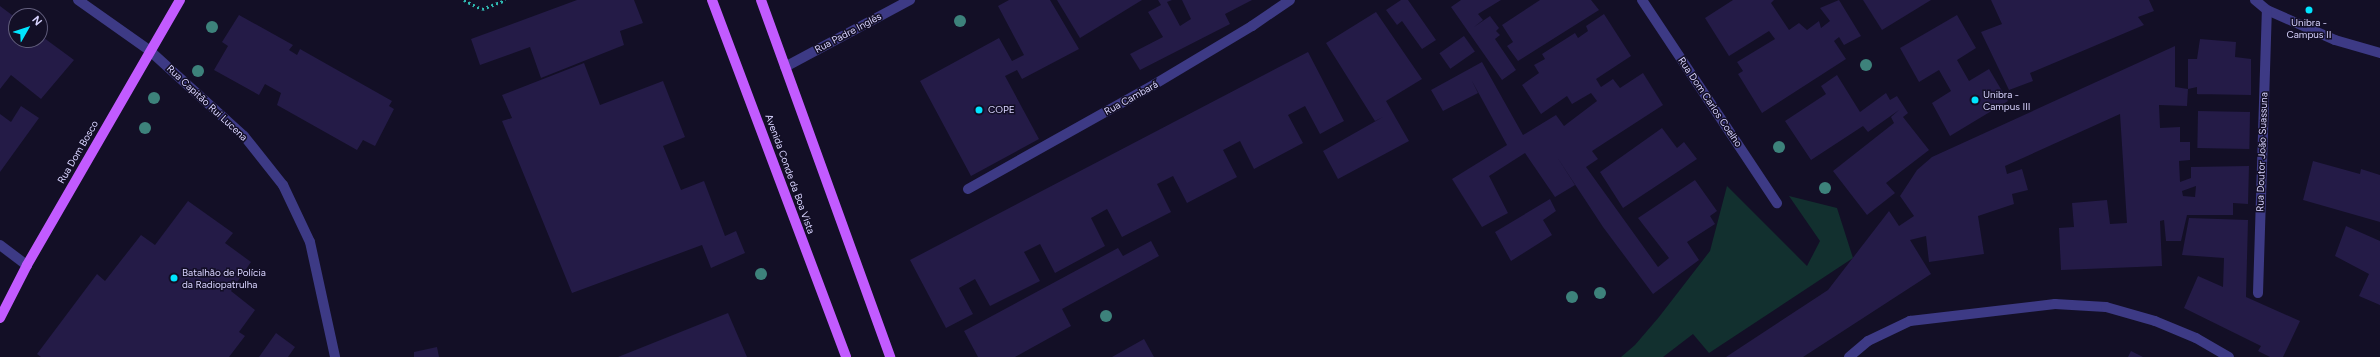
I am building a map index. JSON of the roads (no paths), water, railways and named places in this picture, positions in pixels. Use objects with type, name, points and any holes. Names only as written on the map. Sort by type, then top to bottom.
[{"type":"main road","name":"Rua Dom Bosco","points":[[0,318],[27,265],[149,50],[180,0]]},
{"type":"main road","name":"Avenida Conde da Boa Vista","points":[[712,0],[846,357]]},
{"type":"main road","points":[[761,0],[890,357]]},
{"type":"street","name":"Rua Capitão Rui Lucena","points":[[78,0],[149,50],[244,136],[284,185],[310,242],[335,357]]},
{"type":"street","name":"Rua Padre Inglês","points":[[785,67],[910,0]]},
{"type":"street","name":"Rua Cambará","points":[[968,190],[1155,84],[1252,26],[1290,0]]},
{"type":"street","name":"Rua Dom Carlos Coelho","points":[[1642,0],[1777,203]]},
{"type":"street","points":[[2255,0],[2267,10],[2335,40],[2380,53]]},
{"type":"street","name":"Rua Doutor João Suassuna","points":[[2258,293],[2267,10]]},
{"type":"street","points":[[0,245],[27,265]]},
{"type":"street","points":[[1849,357],[1868,341],[1910,321],[2055,304],[2106,307],[2155,322],[2196,338],[2229,357]]},
{"type":"place","name":"Unibra - Campus II","points":[[2309,10]]},
{"type":"place","name":"Unibra - Campus III","points":[[1975,100]]},
{"type":"place","name":"COPE","points":[[979,110]]},
{"type":"place","name":"Batalhão de Polícia da Radiopatrulha","points":[[174,278]]}]
